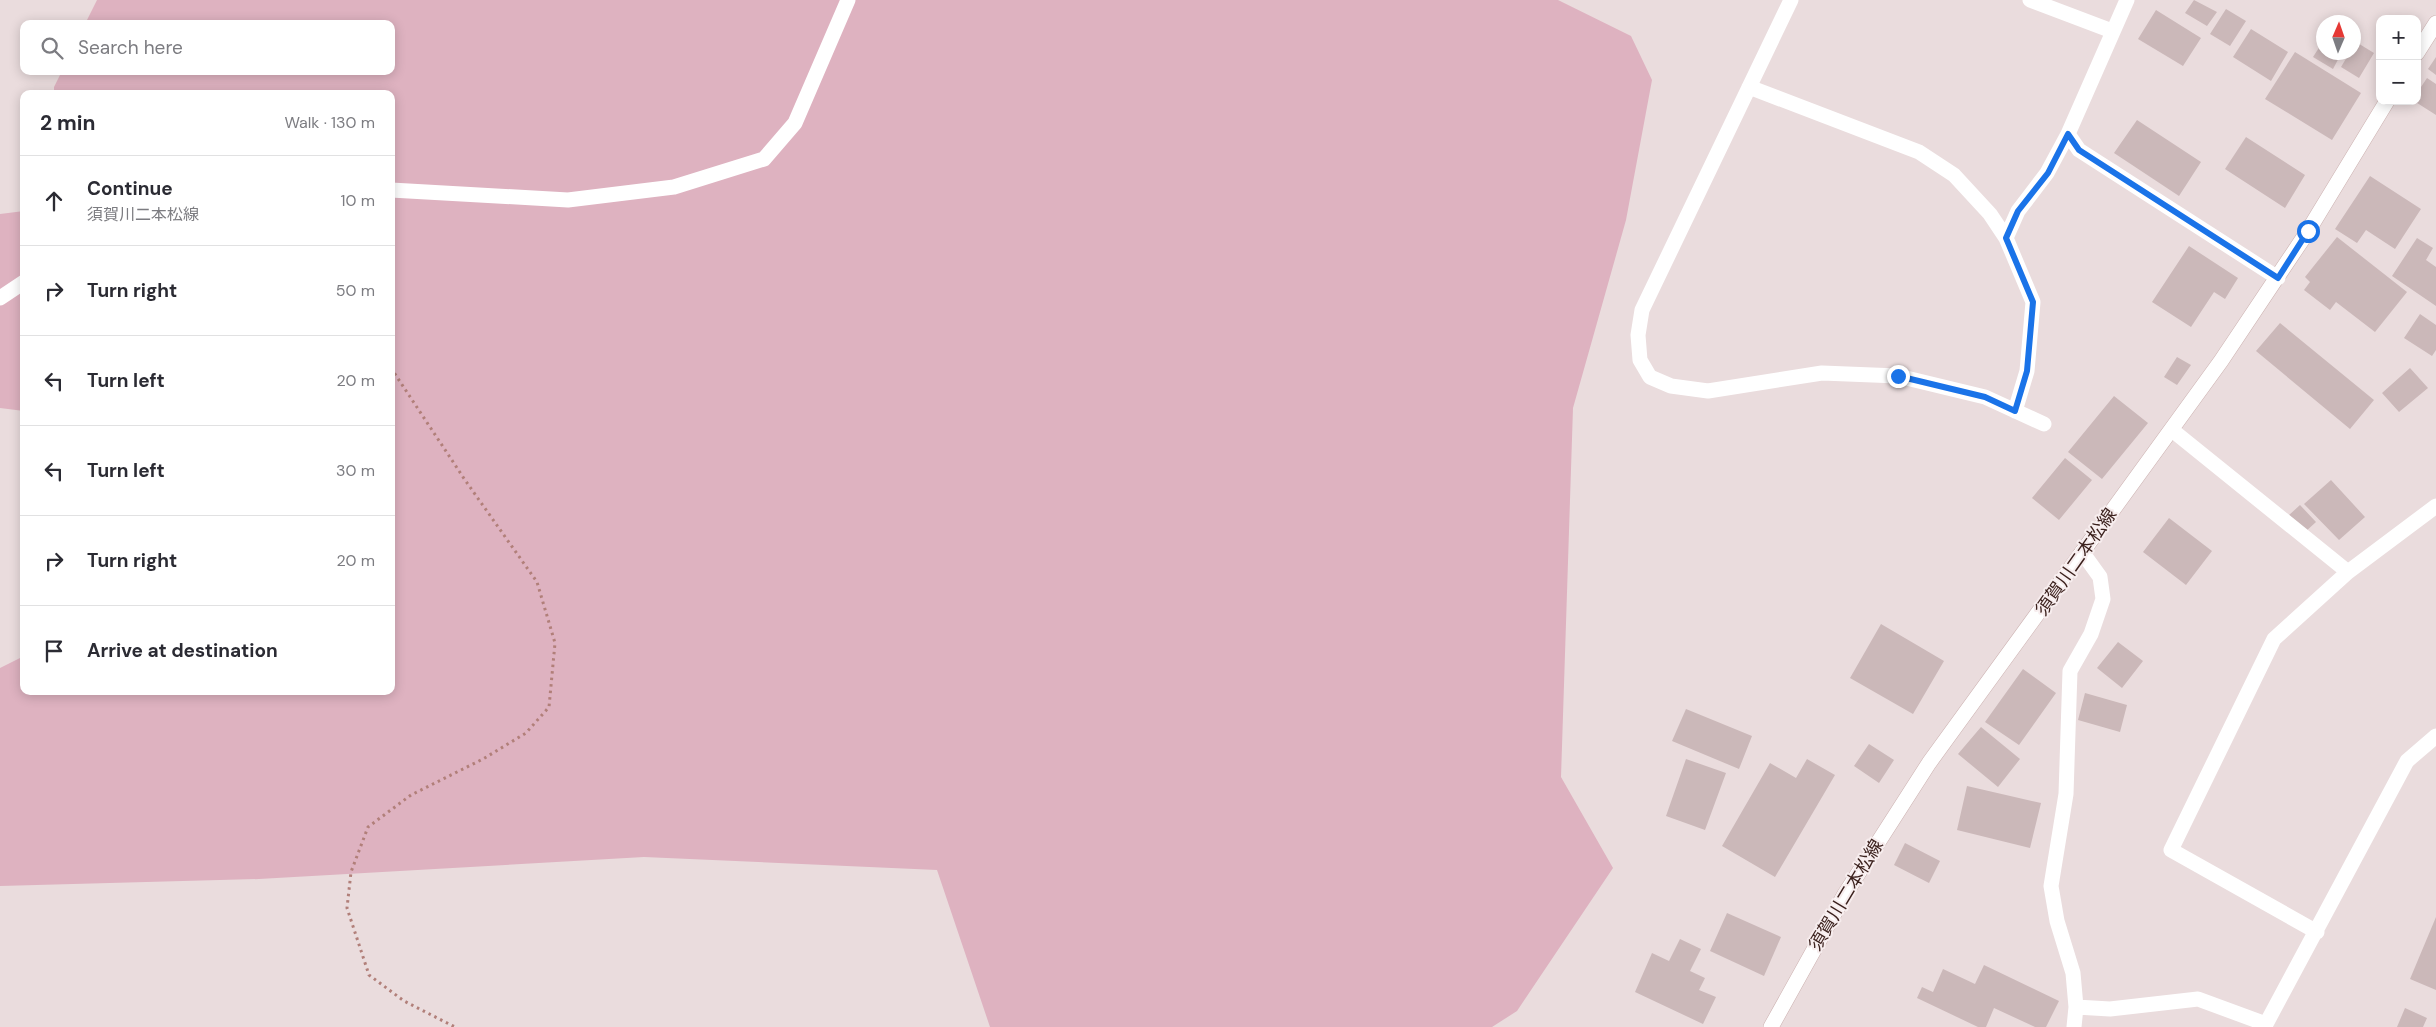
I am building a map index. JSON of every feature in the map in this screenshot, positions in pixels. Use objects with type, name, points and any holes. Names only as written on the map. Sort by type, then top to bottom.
[{"type":"street","points":[[395,190],[568,200],[674,187],[764,159],[795,123],[848,0]]},
{"type":"street","points":[[1791,0],[1642,310],[1638,335],[1640,360],[1650,377],[1671,386],[1708,391],[1822,373],[1898,376],[1985,397],[2044,424]]},
{"type":"street","points":[[2030,0],[2112,31]]},
{"type":"street","points":[[2006,238],[2018,211],[2048,173],[2068,134],[2127,0]]},
{"type":"street","points":[[2421,47],[2436,23]]},
{"type":"street","points":[[1749,86],[1919,152],[1954,175],[1990,214],[2006,238],[2033,302],[2027,371],[2015,411]]},
{"type":"street","name":"須賀川二本松線","points":[[1771,1027],[1845,894],[1929,763],[2172,430],[2278,278],[2385,105]]},
{"type":"street","points":[[2068,134],[2079,150],[2278,278]]},
{"type":"street","points":[[0,298],[20,285]]},
{"type":"street","points":[[2172,430],[2348,572]]},
{"type":"street","points":[[2317,932],[2171,850],[2274,639],[2348,572],[2436,506]]},
{"type":"street","points":[[2074,1027],[2076,1008],[2073,973],[2057,920],[2051,886],[2066,794],[2070,671],[2090,634],[2103,599],[2100,577],[2082,552]]},
{"type":"street","points":[[2076,1008],[2110,1009],[2198,999],[2266,1024],[2407,761],[2436,736]]},
{"type":"path","points":[[395,374],[465,480],[537,582],[555,643],[549,707],[526,734],[483,759],[411,795],[368,827],[351,872],[347,908],[369,976],[404,1001],[455,1027]]},
{"type":"shaded area","points":[[97,0],[1558,0],[1631,36],[1652,80],[1626,220],[1573,408],[1561,777],[1613,868],[1517,1011],[1492,1027],[990,1027],[937,870],[644,857],[259,879],[0,886],[0,668],[20,658],[20,695],[395,695],[395,90],[54,90],[54,87],[60,75],[395,75],[395,20],[87,20]]},
{"type":"shaded area","points":[[20,212],[20,410],[0,408],[0,214]]},
{"type":"building","points":[[2194,0],[2217,12],[2207,26],[2185,13]]},
{"type":"building","points":[[2226,9],[2246,21],[2230,46],[2210,34]]},
{"type":"building","points":[[2156,10],[2201,38],[2183,66],[2138,39]]},
{"type":"building","points":[[2251,29],[2288,52],[2271,81],[2233,57]]},
{"type":"building","points":[[2361,45],[2374,53],[2359,78],[2341,67],[2345,60],[2361,60]]},
{"type":"building","points":[[2295,52],[2361,93],[2332,140],[2265,99]]},
{"type":"building","points":[[2436,57],[2436,75],[2428,69]]},
{"type":"building","points":[[2318,60],[2338,60],[2333,69]]},
{"type":"building","points":[[2427,78],[2436,84],[2436,115],[2420,105],[2421,87]]},
{"type":"building","points":[[2137,120],[2201,162],[2179,196],[2114,153]]},
{"type":"building","points":[[2246,137],[2305,175],[2285,208],[2225,169]]},
{"type":"building","points":[[2370,176],[2421,209],[2395,249],[2366,230],[2357,243],[2335,229]]},
{"type":"building","points":[[2337,237],[2407,292],[2375,332],[2336,302],[2330,310],[2304,290],[2310,282],[2305,277]]},
{"type":"building","points":[[2417,238],[2433,248],[2426,260],[2436,267],[2436,306],[2392,276]]},
{"type":"building","points":[[2189,246],[2238,278],[2225,299],[2214,292],[2191,327],[2152,302]]},
{"type":"building","points":[[2420,314],[2436,325],[2436,350],[2432,356],[2404,338]]},
{"type":"building","points":[[2280,323],[2374,400],[2350,429],[2256,351]]},
{"type":"building","points":[[2177,357],[2191,365],[2177,385],[2164,377]]},
{"type":"building","points":[[2410,368],[2428,388],[2399,412],[2382,393]]},
{"type":"building","points":[[2114,396],[2148,423],[2102,479],[2068,452]]},
{"type":"building","points":[[2065,458],[2092,480],[2059,520],[2032,498]]},
{"type":"building","points":[[2331,480],[2365,517],[2339,540],[2304,504]]},
{"type":"building","points":[[2300,505],[2316,522],[2304,533],[2288,516]]},
{"type":"building","points":[[2169,518],[2212,551],[2186,585],[2143,552]]},
{"type":"building","points":[[1881,624],[1944,661],[1913,714],[1850,678]]},
{"type":"building","points":[[2118,642],[2143,661],[2122,688],[2097,668]]},
{"type":"building","points":[[2023,669],[2056,693],[2019,745],[1985,722]]},
{"type":"building","points":[[2085,693],[2127,705],[2120,732],[2078,720]]},
{"type":"building","points":[[1686,709],[1752,736],[1739,769],[1672,741]]},
{"type":"building","points":[[1981,727],[2020,759],[1998,787],[1958,754]]},
{"type":"building","points":[[1869,744],[1894,760],[1879,783],[1854,766]]},
{"type":"building","points":[[1686,759],[1726,773],[1705,830],[1666,816]]},
{"type":"building","points":[[1807,759],[1835,775],[1775,877],[1722,846],[1770,763],[1796,778]]},
{"type":"building","points":[[1967,786],[2041,803],[2030,848],[1957,830]]},
{"type":"building","points":[[1905,843],[1940,861],[1929,883],[1894,865]]},
{"type":"building","points":[[1727,913],[1781,937],[1764,976],[1710,951]]},
{"type":"building","points":[[2436,917],[2436,990],[2410,979]]},
{"type":"building","points":[[1680,939],[1701,949],[1690,971],[1705,978],[1699,990],[1716,997],[1703,1024],[1635,992],[1652,953],[1669,961]]},
{"type":"building","points":[[1984,965],[2059,1001],[2046,1027],[2035,1027],[1994,1008],[1986,1027],[1978,1027],[1917,998],[1922,987],[1933,992],[1943,969],[1975,984]]},
{"type":"building","points":[[2405,1008],[2427,1018],[2423,1027],[2397,1027]]},
{"type":"route","points":[[1898,376],[1985,397],[2015,411],[2027,371],[2033,302],[2006,238],[2018,211],[2048,173],[2068,134],[2079,150],[2278,278],[2308,231]]}]
